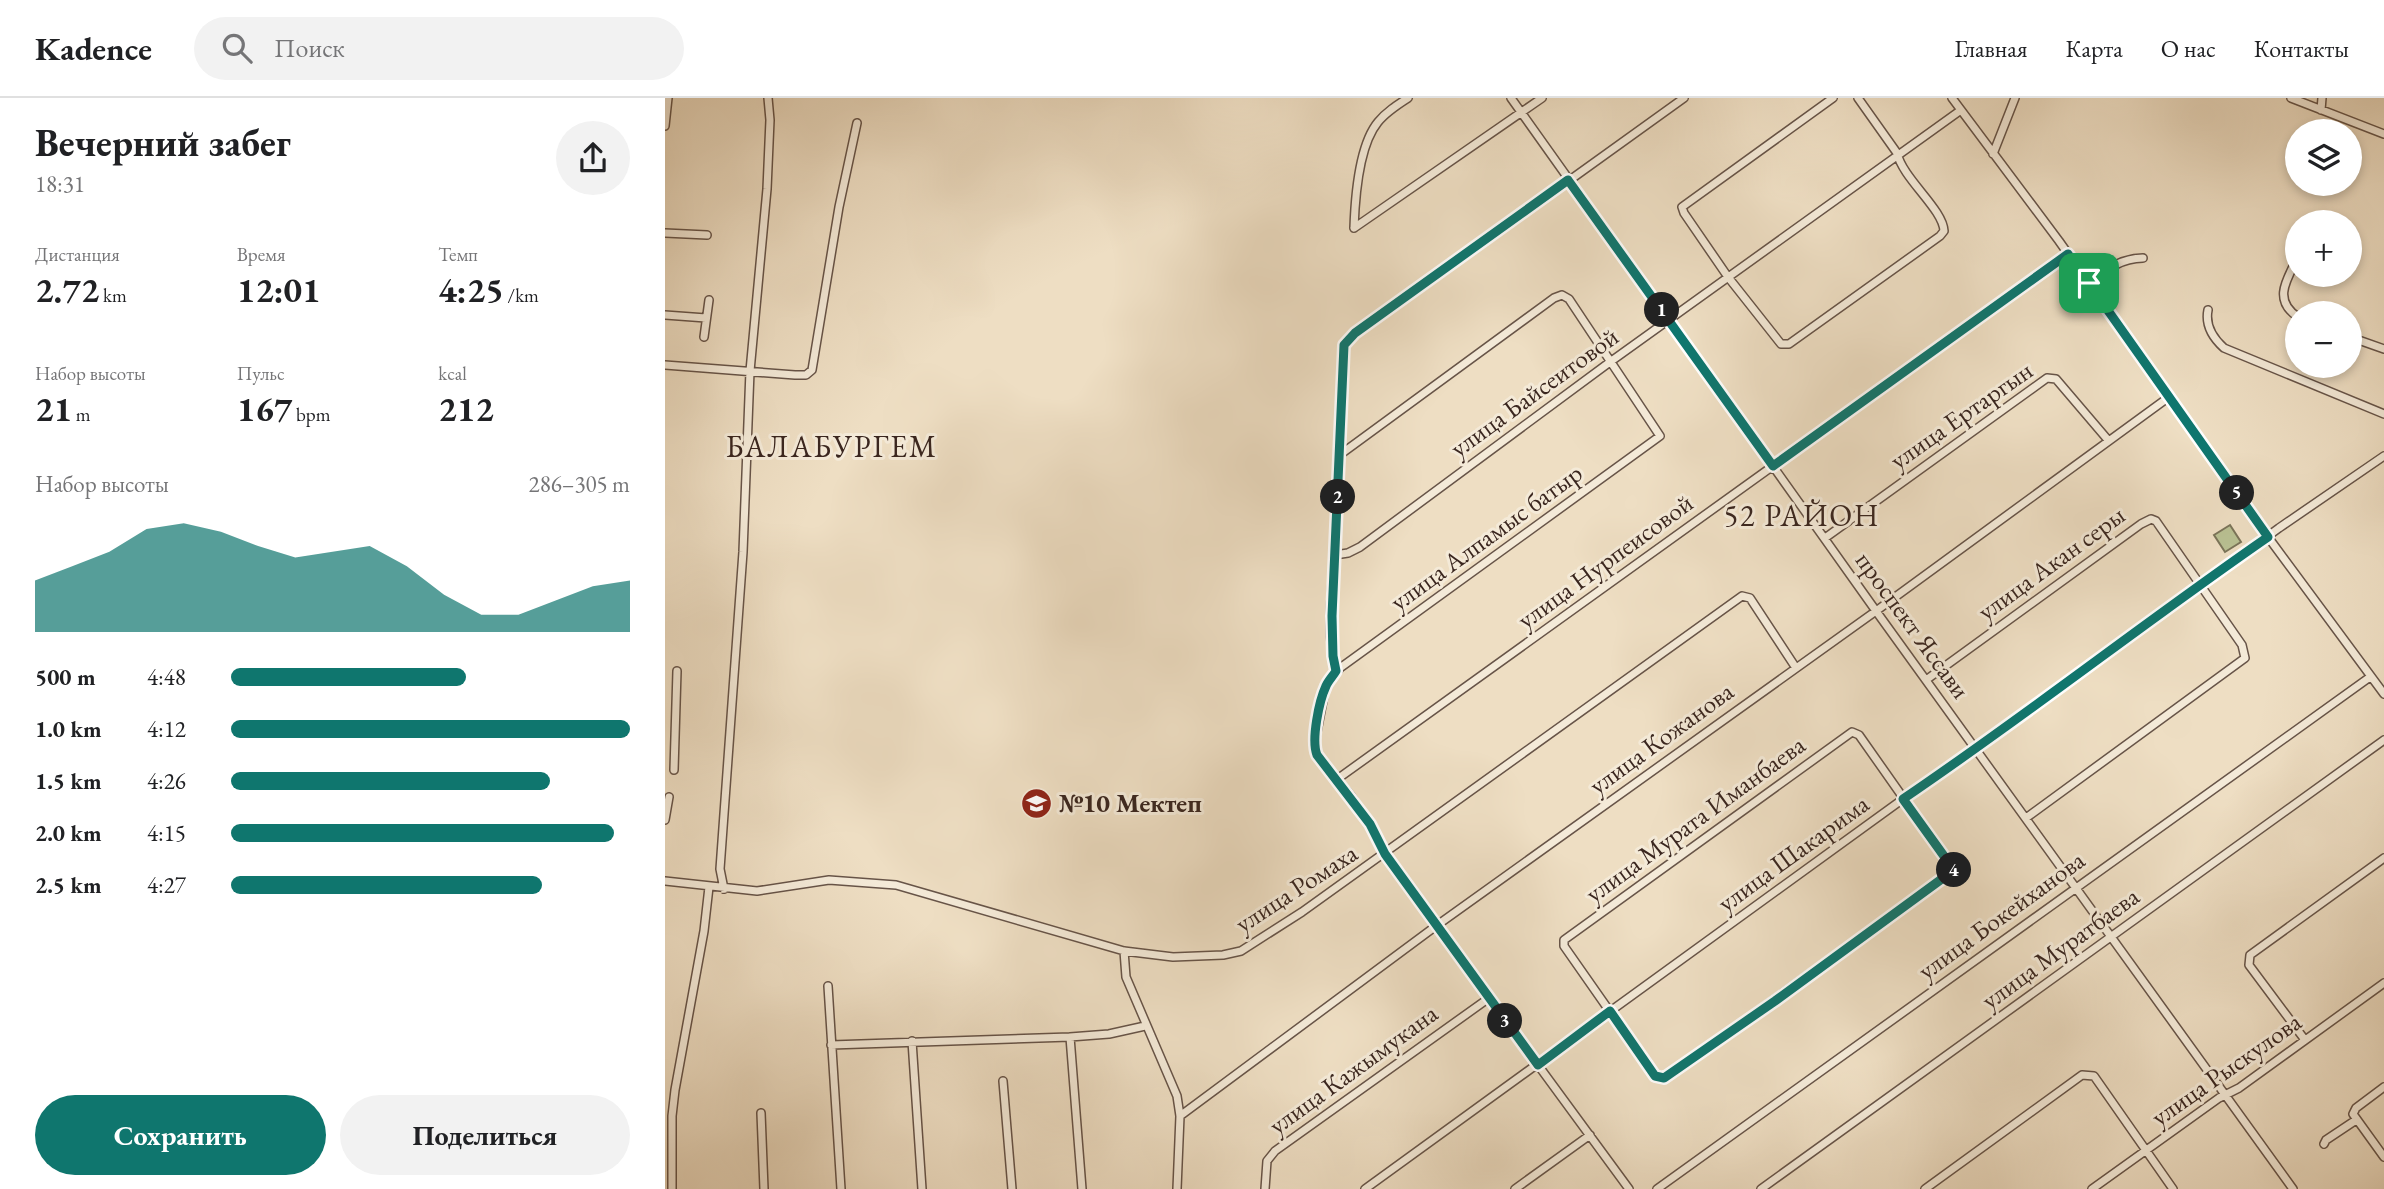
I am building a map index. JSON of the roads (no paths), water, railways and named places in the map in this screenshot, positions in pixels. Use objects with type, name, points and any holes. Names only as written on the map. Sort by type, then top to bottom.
[{"type":"street","points":[[665,127],[668,98]]},
{"type":"street","points":[[724,889],[720,869],[742,565],[750,371],[767,189],[768,102],[759,98]]},
{"type":"street","points":[[1408,98],[1379,121],[1367,143],[1355,203],[1354,228],[1542,98]]},
{"type":"street","name":"проспект Яссави","points":[[1510,98],[2293,1189]]},
{"type":"street","points":[[1629,1189],[1436,926],[1385,854],[1370,824],[1317,755],[1314,747],[1326,685],[1336,671],[1332,616],[1341,454],[1343,350],[1346,341],[1683,98]]},
{"type":"street","points":[[1833,98],[1682,207],[1728,277],[1776,340],[1786,345],[1873,285],[1944,231],[1943,222],[1916,188],[1898,156],[1858,98]]},
{"type":"street","points":[[1952,98],[2068,254],[2268,537],[2384,694]]},
{"type":"street","points":[[1993,154],[2015,98]]},
{"type":"street","points":[[2291,98],[2384,134]]},
{"type":"street","points":[[2321,110],[2322,98]]},
{"type":"street","name":"улица Байсеитовой","points":[[1335,555],[1360,547],[1610,362],[1961,110]]},
{"type":"street","points":[[665,365],[806,375],[812,370],[839,208],[857,123]]},
{"type":"street","points":[[665,233],[707,235]]},
{"type":"street","name":"улица Нурпеисовой","points":[[1336,780],[2068,254]]},
{"type":"street","points":[[2089,283],[2111,266],[2143,258]]},
{"type":"street","points":[[2285,285],[2285,304]]},
{"type":"street","points":[[1341,454],[1558,296],[1567,297],[1610,362]]},
{"type":"street","points":[[704,337],[709,300]]},
{"type":"street","points":[[2208,310],[2211,333],[2224,348],[2384,414]]},
{"type":"street","points":[[665,315],[706,318]]},
{"type":"street","points":[[2362,341],[2384,349]]},
{"type":"street","name":"улица Алпамыс батыр","points":[[1336,671],[1660,436],[1610,362]]},
{"type":"street","name":"улица Ертаргын","points":[[1825,538],[2047,378],[2056,379],[2108,440]]},
{"type":"street","name":"улица Кожанова","points":[[1180,1116],[1436,926],[2169,397]]},
{"type":"street","name":"улица Шакарима","points":[[1365,1189],[1903,799],[1976,750],[2199,585],[2384,456]]},
{"type":"street","name":"улица Акан серы","points":[[1926,680],[2148,520],[2156,521],[2242,645],[2245,659],[2026,818]]},
{"type":"street","name":"улица Ромаха","points":[[665,881],[757,891],[829,880],[896,885],[1124,951],[1152,956],[1223,955],[1241,951],[1302,912],[1742,596],[1750,598],[1796,668]]},
{"type":"street","points":[[674,770],[677,671]]},
{"type":"street","name":"улица Бокейханова","points":[[1657,1189],[2370,677]]},
{"type":"street","name":"улица Мурата Иманбаева","points":[[1610,1011],[1564,946],[1566,938],[1852,732],[1859,735],[1903,799]]},
{"type":"street","name":"улица Муратбаева","points":[[1761,1189],[2384,740]]},
{"type":"street","points":[[665,747],[675,748]]},
{"type":"street","points":[[665,820],[669,797]]},
{"type":"street","points":[[1610,1011],[1655,1076],[1664,1078],[1775,1001],[1954,870],[1903,799]]},
{"type":"street","points":[[2305,1040],[2249,965],[2248,959],[2384,858]]},
{"type":"street","points":[[672,1189],[669,1167],[675,1090],[705,931],[709,887]]},
{"type":"street","points":[[1124,951],[1126,977],[1173,1086],[1180,1116],[1177,1189]]},
{"type":"street","name":"улица Рыскулова","points":[[2092,1189],[2225,1095],[2239,1088],[2384,983]]},
{"type":"street","points":[[828,986],[841,1189]]},
{"type":"street","name":"улица Кажымукана","points":[[1265,1189],[1267,1161],[1275,1150],[1489,998]]},
{"type":"street","points":[[831,1045],[1070,1037],[1109,1034],[1145,1026]]},
{"type":"street","points":[[1070,1037],[1082,1189]]},
{"type":"street","points":[[912,1041],[922,1189]]},
{"type":"street","points":[[1925,1189],[2084,1074],[2094,1076],[2173,1189]]},
{"type":"street","points":[[1003,1081],[1012,1189]]},
{"type":"street","points":[[2384,1087],[2356,1108],[2353,1114],[2384,1157]]},
{"type":"street","points":[[761,1113],[764,1189]]},
{"type":"street","points":[[2325,1144],[2326,1140],[2357,1120]]},
{"type":"street","points":[[1515,1189],[1590,1135]]},
{"type":"place","name":"№10 Мектеп","points":[[1036,803]]},
{"type":"district","name":"БАЛАБУРГЕМ","points":[[832,446]]},
{"type":"district","name":"52 РАЙОН","points":[[1802,515]]}]
